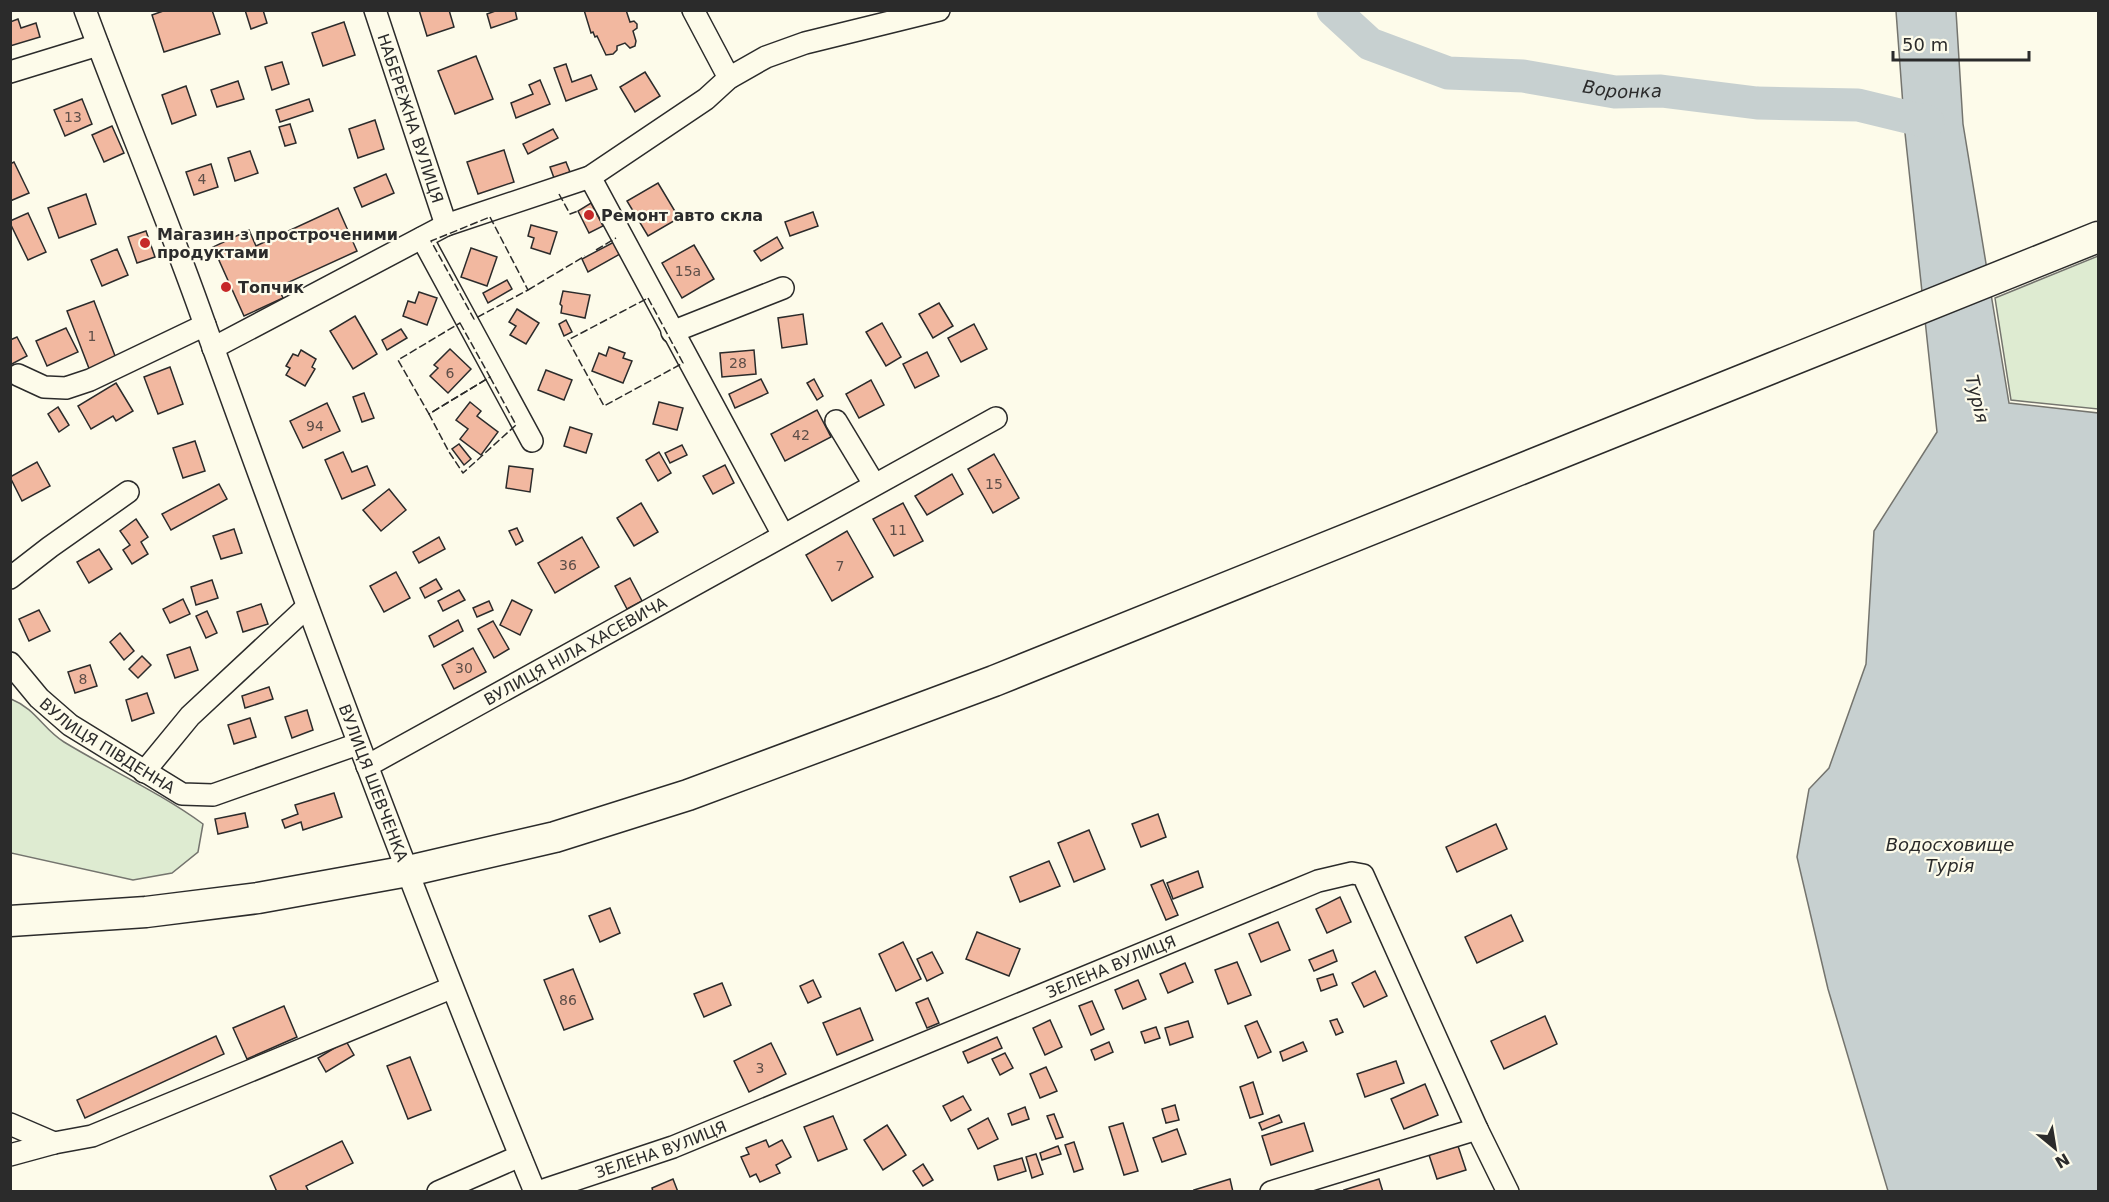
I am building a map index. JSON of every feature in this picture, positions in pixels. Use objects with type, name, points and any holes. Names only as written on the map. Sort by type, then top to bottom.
[{"type":"highway","points":[[10,921],[146,912],[258,898],[408,871],[555,837],[710,787],[993,681],[2098,237]]},
{"type":"street","name":"ВУЛИЦЯ ШЕВЧЕНКА","points":[[86,10],[206,325],[358,744],[451,988],[536,1191]]},
{"type":"street","name":"НАБЕРЕЖНА ВУЛИЦЯ","points":[[375,10],[446,225]]},
{"type":"street","points":[[693,10],[729,78]]},
{"type":"street","points":[[213,348],[446,225],[590,177],[706,99],[729,78],[766,57],[805,43],[939,10]]},
{"type":"street","points":[[10,72],[98,45]]},
{"type":"street","points":[[590,177],[783,535]]},
{"type":"street","points":[[422,238],[532,441]]},
{"type":"street","points":[[672,332],[783,288]]},
{"type":"street","points":[[18,375],[45,387],[66,388],[90,380],[206,325]]},
{"type":"street","name":"ВУЛИЦЯ НІЛА ХАСЕВИЧА","points":[[367,766],[996,418]]},
{"type":"street","points":[[836,421],[874,484]]},
{"type":"street","points":[[10,578],[128,492]]},
{"type":"street","points":[[144,772],[190,716],[307,607]]},
{"type":"street","name":"ВУЛИЦЯ ПІВДЕННА","points":[[10,663],[39,698],[70,725],[182,794],[213,795],[358,744]]},
{"type":"street","name":"ЗЕЛЕНА ВУЛИЦЯ","points":[[536,1191],[673,1147],[1307,886],[1352,873],[1363,875],[1477,1128],[1508,1191]]},
{"type":"street","points":[[10,1155],[92,1136],[451,988]]},
{"type":"street","points":[[10,1124],[54,1143]]},
{"type":"street","points":[[1271,1191],[1477,1128]]},
{"type":"street","points":[[438,1191],[520,1156]]},
{"type":"green space","points":[[2098,256],[2098,409],[2011,400],[1995,298]]},
{"type":"green space","points":[[11,699],[27,708],[64,742],[152,791],[203,824],[198,852],[172,873],[133,880],[11,853]]},
{"type":"water","name":"Водосховище Турія","points":[[1896,11],[1956,11],[1963,124],[2009,403],[2098,413],[2098,1191],[1888,1191],[1828,989],[1797,857],[1809,789],[1829,768],[1866,664],[1874,531],[1937,432],[1905,133]]},
{"type":"building","points":[[166,10],[212,10],[220,34],[164,52],[152,15]]},
{"type":"building","points":[[245,10],[263,10],[267,23],[251,29]]},
{"type":"building","points":[[419,10],[449,10],[454,27],[427,36]]},
{"type":"building","points":[[498,10],[515,10],[517,19],[491,28],[487,14]]},
{"type":"building","points":[[584,10],[626,10],[630,22],[634,21],[637,24],[637,28],[633,31],[635,46],[630,48],[625,43],[617,46],[613,54],[606,55],[597,36],[591,33]]},
{"type":"building","points":[[18,19],[21,28],[36,23],[40,37],[10,46],[10,22]]},
{"type":"building","points":[[344,22],[355,55],[323,66],[312,33]]},
{"type":"building","points":[[476,56],[493,99],[455,114],[438,71]]},
{"type":"building","points":[[282,62],[289,84],[272,90],[265,67]]},
{"type":"building","points":[[566,64],[572,82],[591,75],[597,89],[566,101],[554,68]]},
{"type":"building","points":[[645,72],[660,96],[635,112],[620,87]]},
{"type":"building","points":[[540,80],[550,104],[516,118],[511,103],[533,94],[529,85]]},
{"type":"building","points":[[238,81],[244,99],[217,107],[211,90]]},
{"type":"building","points":[[186,86],[196,115],[172,124],[162,95]]},
{"type":"building","points":[[82,99],[92,124],[65,136],[54,110]]},
{"type":"building","points":[[309,99],[313,111],[280,122],[276,110]]},
{"type":"building","points":[[375,120],[384,149],[358,158],[349,129]]},
{"type":"building","points":[[290,124],[296,143],[285,146],[279,127]]},
{"type":"building","points":[[112,126],[124,153],[104,162],[92,135]]},
{"type":"building","points":[[553,129],[558,138],[528,154],[523,144]]},
{"type":"building","points":[[504,150],[514,182],[478,194],[467,162]]},
{"type":"building","points":[[250,151],[258,173],[235,181],[228,158]]},
{"type":"building","points":[[14,162],[29,193],[10,201],[10,164]]},
{"type":"building","points":[[566,162],[570,172],[554,178],[550,167]]},
{"type":"building","points":[[211,164],[218,187],[194,195],[186,172]]},
{"type":"building","points":[[386,174],[394,193],[362,207],[354,188]]},
{"type":"building","points":[[658,183],[679,218],[648,236],[627,201]]},
{"type":"building","points":[[86,194],[96,224],[59,238],[48,208]]},
{"type":"building","points":[[591,203],[603,226],[589,233],[578,211]]},
{"type":"building","points":[[338,208],[357,251],[278,287],[283,298],[244,316],[213,247],[249,230],[256,246]]},
{"type":"building","points":[[813,212],[818,226],[790,236],[785,222]]},
{"type":"building","points":[[28,213],[46,252],[28,260],[10,221]]},
{"type":"building","points":[[531,225],[557,232],[550,254],[531,248],[534,238],[528,236]]},
{"type":"building","points":[[146,231],[155,257],[137,263],[128,237]]},
{"type":"building","points":[[777,237],[783,248],[761,261],[754,251]]},
{"type":"building","points":[[614,242],[620,254],[588,272],[582,259]]},
{"type":"building","points":[[694,245],[714,279],[682,298],[662,263]]},
{"type":"building","points":[[471,248],[497,257],[487,286],[461,277]]},
{"type":"building","points":[[117,249],[128,275],[102,286],[91,260]]},
{"type":"building","points":[[507,280],[512,289],[488,303],[483,293]]},
{"type":"building","points":[[563,291],[590,295],[585,318],[561,313],[560,304]]},
{"type":"building","points":[[419,292],[437,298],[427,325],[403,316],[408,301],[415,303]]},
{"type":"building","points":[[94,301],[117,361],[90,371],[67,311]]},
{"type":"building","points":[[939,303],[953,326],[933,338],[919,314]]},
{"type":"building","points":[[517,309],[539,323],[526,344],[510,335],[516,326],[509,322]]},
{"type":"building","points":[[803,314],[807,344],[782,348],[778,318]]},
{"type":"building","points":[[355,316],[377,354],[353,369],[330,331]]},
{"type":"building","points":[[566,320],[572,332],[564,336],[559,324]]},
{"type":"building","points":[[882,323],[901,357],[886,366],[866,332]]},
{"type":"building","points":[[974,324],[987,349],[961,362],[948,338]]},
{"type":"building","points":[[66,328],[78,352],[47,366],[36,341]]},
{"type":"building","points":[[401,329],[407,338],[387,350],[382,340]]},
{"type":"building","points":[[17,337],[27,356],[10,365],[10,340]]},
{"type":"building","points":[[609,347],[625,353],[623,358],[632,361],[623,383],[592,371],[599,353],[606,356]]},
{"type":"building","points":[[450,349],[471,369],[448,393],[430,376],[438,368],[434,365]]},
{"type":"building","points":[[301,350],[316,359],[312,367],[315,369],[305,386],[286,375],[290,368],[286,366],[293,354],[298,356]]},
{"type":"building","points":[[754,350],[756,374],[722,377],[720,353]]},
{"type":"building","points":[[927,352],[939,376],[915,388],[903,364]]},
{"type":"building","points":[[170,367],[183,404],[158,414],[144,377]]},
{"type":"building","points":[[546,370],[572,380],[564,400],[538,390]]},
{"type":"building","points":[[761,379],[768,393],[735,408],[729,394]]},
{"type":"building","points":[[814,379],[823,396],[817,400],[807,383]]},
{"type":"building","points":[[871,380],[884,405],[859,418],[846,394]]},
{"type":"building","points":[[116,383],[133,411],[116,421],[113,416],[91,429],[78,406]]},
{"type":"building","points":[[364,393],[374,418],[362,422],[353,397]]},
{"type":"building","points":[[470,402],[481,411],[477,416],[498,432],[481,455],[460,439],[468,429],[456,420]]},
{"type":"building","points":[[659,402],[683,408],[677,430],[653,424]]},
{"type":"building","points":[[327,403],[340,431],[303,448],[290,421]]},
{"type":"building","points":[[58,407],[69,425],[59,432],[48,414]]},
{"type":"building","points":[[817,410],[831,437],[785,461],[771,434]]},
{"type":"building","points":[[570,427],[592,434],[586,453],[564,446]]},
{"type":"building","points":[[195,441],[205,471],[183,478],[173,448]]},
{"type":"building","points":[[459,444],[471,459],[464,465],[452,449]]},
{"type":"building","points":[[682,445],[687,455],[670,463],[665,453]]},
{"type":"building","points":[[343,452],[352,472],[367,466],[375,485],[342,499],[325,460]]},
{"type":"building","points":[[659,452],[671,473],[658,481],[646,460]]},
{"type":"building","points":[[994,454],[1019,498],[993,513],[968,469]]},
{"type":"building","points":[[37,462],[50,486],[22,501],[10,477]]},
{"type":"building","points":[[725,465],[734,483],[713,494],[703,476]]},
{"type":"building","points":[[509,466],[533,469],[530,492],[506,488]]},
{"type":"building","points":[[952,474],[963,494],[927,515],[915,496]]},
{"type":"building","points":[[219,484],[227,499],[171,530],[162,514]]},
{"type":"building","points":[[389,489],[406,510],[381,531],[363,510]]},
{"type":"building","points":[[641,503],[658,532],[634,546],[617,518]]},
{"type":"building","points":[[903,503],[923,541],[894,556],[873,519]]},
{"type":"building","points":[[136,519],[148,537],[141,542],[148,554],[132,564],[123,550],[130,545],[120,531]]},
{"type":"building","points":[[517,528],[523,541],[516,545],[509,531]]},
{"type":"building","points":[[234,529],[242,553],[221,559],[213,536]]},
{"type":"building","points":[[847,531],[873,577],[832,601],[806,555]]},
{"type":"building","points":[[439,537],[445,549],[419,563],[413,552]]},
{"type":"building","points":[[582,537],[599,567],[555,593],[538,563]]},
{"type":"building","points":[[99,549],[112,569],[89,583],[77,562]]},
{"type":"building","points":[[396,572],[410,598],[384,612],[370,586]]},
{"type":"building","points":[[630,578],[642,601],[627,609],[615,586]]},
{"type":"building","points":[[436,579],[442,589],[425,598],[420,588]]},
{"type":"building","points":[[212,580],[218,598],[196,605],[191,587]]},
{"type":"building","points":[[459,590],[465,600],[443,611],[438,601]]},
{"type":"building","points":[[183,599],[190,614],[170,623],[163,609]]},
{"type":"building","points":[[512,600],[532,610],[520,635],[500,625]]},
{"type":"building","points":[[489,601],[493,610],[477,617],[473,608]]},
{"type":"building","points":[[261,604],[268,624],[243,632],[237,612]]},
{"type":"building","points":[[39,610],[50,631],[29,641],[19,619]]},
{"type":"building","points":[[207,611],[217,633],[206,638],[196,616]]},
{"type":"building","points":[[458,620],[463,631],[434,647],[429,636]]},
{"type":"building","points":[[493,621],[509,649],[494,658],[478,629]]},
{"type":"building","points":[[120,633],[134,651],[124,660],[110,642]]},
{"type":"building","points":[[190,647],[198,670],[175,678],[167,655]]},
{"type":"building","points":[[473,648],[486,672],[454,689],[442,665]]},
{"type":"building","points":[[142,656],[151,665],[138,678],[129,669]]},
{"type":"building","points":[[90,665],[97,686],[75,693],[68,672]]},
{"type":"building","points":[[269,687],[273,699],[245,708],[242,696]]},
{"type":"building","points":[[147,693],[154,713],[132,721],[126,700]]},
{"type":"building","points":[[307,710],[313,730],[292,738],[285,717]]},
{"type":"building","points":[[250,718],[256,737],[234,744],[228,725]]},
{"type":"building","points":[[334,793],[342,817],[303,830],[301,822],[285,828],[282,820],[298,814],[295,805]]},
{"type":"building","points":[[245,813],[248,827],[218,834],[215,819]]},
{"type":"building","points":[[1158,814],[1166,837],[1141,847],[1132,824]]},
{"type":"building","points":[[1496,824],[1507,849],[1457,872],[1446,847]]},
{"type":"building","points":[[1089,830],[1105,869],[1074,882],[1058,843]]},
{"type":"building","points":[[1049,861],[1060,886],[1020,902],[1010,877]]},
{"type":"building","points":[[1198,871],[1203,887],[1173,899],[1167,883]]},
{"type":"building","points":[[1163,880],[1178,915],[1166,920],[1151,885]]},
{"type":"building","points":[[1340,897],[1351,922],[1327,933],[1316,909]]},
{"type":"building","points":[[610,908],[620,933],[600,942],[589,916]]},
{"type":"building","points":[[1511,915],[1523,941],[1477,963],[1465,937]]},
{"type":"building","points":[[1278,922],[1290,950],[1261,962],[1249,934]]},
{"type":"building","points":[[977,932],[1020,949],[1009,976],[966,959]]},
{"type":"building","points":[[903,942],[921,979],[896,991],[879,954]]},
{"type":"building","points":[[1333,950],[1337,961],[1314,971],[1309,960]]},
{"type":"building","points":[[932,952],[943,973],[927,981],[917,959]]},
{"type":"building","points":[[1237,962],[1251,995],[1228,1004],[1215,970]]},
{"type":"building","points":[[1185,963],[1193,982],[1168,993],[1160,974]]},
{"type":"building","points":[[573,969],[593,1019],[564,1030],[544,980]]},
{"type":"building","points":[[1375,971],[1387,996],[1364,1007],[1352,983]]},
{"type":"building","points":[[1333,974],[1337,985],[1321,991],[1317,979]]},
{"type":"building","points":[[813,980],[821,997],[808,1003],[800,986]]},
{"type":"building","points":[[1138,980],[1146,999],[1123,1009],[1115,990]]},
{"type":"building","points":[[722,983],[731,1005],[704,1017],[694,994]]},
{"type":"building","points":[[928,998],[939,1023],[927,1028],[916,1003]]},
{"type":"building","points":[[1092,1001],[1104,1029],[1091,1035],[1079,1006]]},
{"type":"building","points":[[284,1006],[297,1037],[247,1059],[233,1028]]},
{"type":"building","points":[[860,1008],[873,1040],[837,1055],[823,1023]]},
{"type":"building","points":[[1545,1016],[1557,1044],[1504,1069],[1491,1041]]},
{"type":"building","points":[[1337,1019],[1343,1032],[1336,1035],[1330,1021]]},
{"type":"building","points":[[1050,1020],[1062,1047],[1045,1055],[1033,1028]]},
{"type":"building","points":[[1188,1021],[1193,1037],[1170,1045],[1165,1028]]},
{"type":"building","points":[[1257,1021],[1271,1052],[1258,1058],[1245,1026]]},
{"type":"building","points":[[1156,1027],[1160,1038],[1145,1043],[1141,1032]]},
{"type":"building","points":[[216,1036],[224,1054],[85,1118],[77,1100]]},
{"type":"building","points":[[997,1037],[1002,1048],[968,1063],[963,1052]]},
{"type":"building","points":[[346,1041],[354,1055],[326,1072],[318,1058]]},
{"type":"building","points":[[1109,1042],[1113,1052],[1095,1060],[1091,1050]]},
{"type":"building","points":[[1303,1042],[1307,1051],[1283,1061],[1280,1052]]},
{"type":"building","points":[[771,1043],[786,1074],[749,1092],[734,1061]]},
{"type":"building","points":[[1005,1053],[1013,1068],[1000,1075],[992,1059]]},
{"type":"building","points":[[410,1057],[431,1110],[408,1119],[387,1066]]},
{"type":"building","points":[[1396,1061],[1404,1083],[1365,1097],[1357,1074]]},
{"type":"building","points":[[1046,1067],[1057,1091],[1040,1098],[1030,1074]]},
{"type":"building","points":[[1253,1082],[1263,1114],[1250,1118],[1240,1087]]},
{"type":"building","points":[[1425,1084],[1438,1115],[1404,1129],[1391,1099]]},
{"type":"building","points":[[963,1096],[971,1110],[951,1121],[943,1106]]},
{"type":"building","points":[[1175,1105],[1179,1120],[1166,1123],[1162,1109]]},
{"type":"building","points":[[1025,1107],[1029,1119],[1012,1125],[1008,1114]]},
{"type":"building","points":[[1054,1114],[1063,1137],[1056,1139],[1047,1116]]},
{"type":"building","points":[[1279,1115],[1282,1122],[1262,1130],[1259,1123]]},
{"type":"building","points":[[833,1116],[847,1149],[818,1161],[804,1127]]},
{"type":"building","points":[[988,1118],[998,1139],[978,1149],[968,1129]]},
{"type":"building","points":[[1123,1123],[1138,1171],[1124,1175],[1109,1127]]},
{"type":"building","points":[[1304,1123],[1313,1151],[1271,1165],[1262,1136]]},
{"type":"building","points":[[887,1125],[906,1155],[883,1170],[864,1140]]},
{"type":"building","points":[[1177,1129],[1186,1154],[1162,1162],[1153,1138]]},
{"type":"building","points":[[766,1140],[769,1147],[782,1140],[791,1157],[776,1165],[780,1173],[760,1182],[756,1174],[750,1177],[741,1157],[749,1154],[746,1148]]},
{"type":"building","points":[[342,1141],[353,1163],[306,1186],[309,1192],[277,1192],[270,1176]]},
{"type":"building","points":[[1074,1142],[1083,1169],[1074,1172],[1065,1145]]},
{"type":"building","points":[[1058,1146],[1061,1154],[1042,1160],[1040,1153]]},
{"type":"building","points":[[1458,1146],[1466,1170],[1437,1179],[1429,1155]]},
{"type":"building","points":[[1036,1154],[1043,1174],[1032,1178],[1026,1157]]},
{"type":"building","points":[[1022,1158],[1026,1171],[998,1180],[994,1166]]},
{"type":"building","points":[[923,1164],[933,1180],[923,1186],[913,1171]]},
{"type":"building","points":[[673,1179],[678,1192],[653,1192],[652,1188]]},
{"type":"building","points":[[1230,1179],[1233,1192],[1195,1192],[1194,1190]]},
{"type":"building","points":[[1379,1179],[1383,1192],[1345,1192],[1344,1190]]},
{"type":"waterway","name":"Воронка","points":[[1333,10],[1370,44],[1448,73],[1523,76],[1615,92],[1661,91],[1757,103],[1858,105],[1928,122]]},
{"type":"fence","points":[[559,194],[570,214],[578,211]]},
{"type":"fence","points":[[490,217],[528,290],[474,319],[431,241],[490,217]]},
{"type":"fence","points":[[596,250],[616,238]]},
{"type":"fence","points":[[528,290],[585,256]]},
{"type":"fence","points":[[648,298],[683,363],[604,406],[568,340],[648,298]]},
{"type":"fence","points":[[460,323],[490,377],[429,414],[398,360],[460,323]]},
{"type":"fence","points":[[490,377],[516,425],[463,473],[429,414],[490,377]]},
{"type":"place","name":"Ремонт авто скла","points":[[589,215]]},
{"type":"place","name":"Магазин з простроченими продуктами","points":[[145,243]]},
{"type":"place","name":"Топчик","points":[[226,287]]},
{"type":"water label","name":"Турія","points":[[1977,399]]}]
